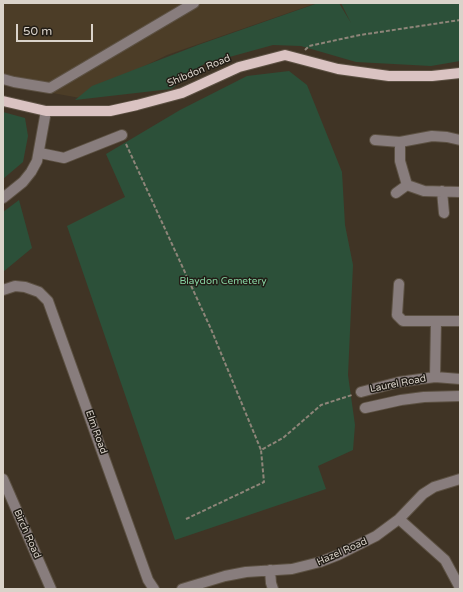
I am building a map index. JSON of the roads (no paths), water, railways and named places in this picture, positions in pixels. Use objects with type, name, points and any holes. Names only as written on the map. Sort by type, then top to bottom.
[{"type":"main road","name":"Shibdon Road","points":[[3,101],[46,111],[110,111],[182,93],[239,67],[285,56],[338,69],[389,76],[432,76],[460,73]]},
{"type":"street","points":[[3,79],[50,88],[194,3]]},
{"type":"street","points":[[3,198],[23,182],[37,161],[40,153],[46,111]]},
{"type":"street","points":[[40,153],[64,158],[122,135]]},
{"type":"street","points":[[375,140],[400,142],[432,136],[460,140]]},
{"type":"street","points":[[400,142],[400,161],[407,185]]},
{"type":"street","points":[[407,185],[424,190],[460,192]]},
{"type":"street","points":[[396,193],[407,185]]},
{"type":"street","points":[[442,192],[444,212]]},
{"type":"street","points":[[399,284],[397,314],[403,321],[460,321]]},
{"type":"street","name":"Elm Road","points":[[3,290],[14,286],[25,287],[39,292],[48,301],[148,580],[154,589]]},
{"type":"street","points":[[435,377],[436,321]]},
{"type":"street","name":"Laurel Road","points":[[361,392],[399,382],[435,377],[460,379]]},
{"type":"street","points":[[365,408],[401,400],[424,397],[460,396]]},
{"type":"street","name":"Birch Road","points":[[3,479],[51,589]]},
{"type":"street","name":"Hazel Road","points":[[182,589],[225,576],[246,572],[292,569],[307,566],[338,555],[376,536],[399,519],[428,490],[460,479]]},
{"type":"street","points":[[399,519],[445,560],[460,588]]},
{"type":"street","points":[[270,570],[273,589]]},
{"type":"park label","name":"Blaydon Cemetery","points":[[223,281]]}]
